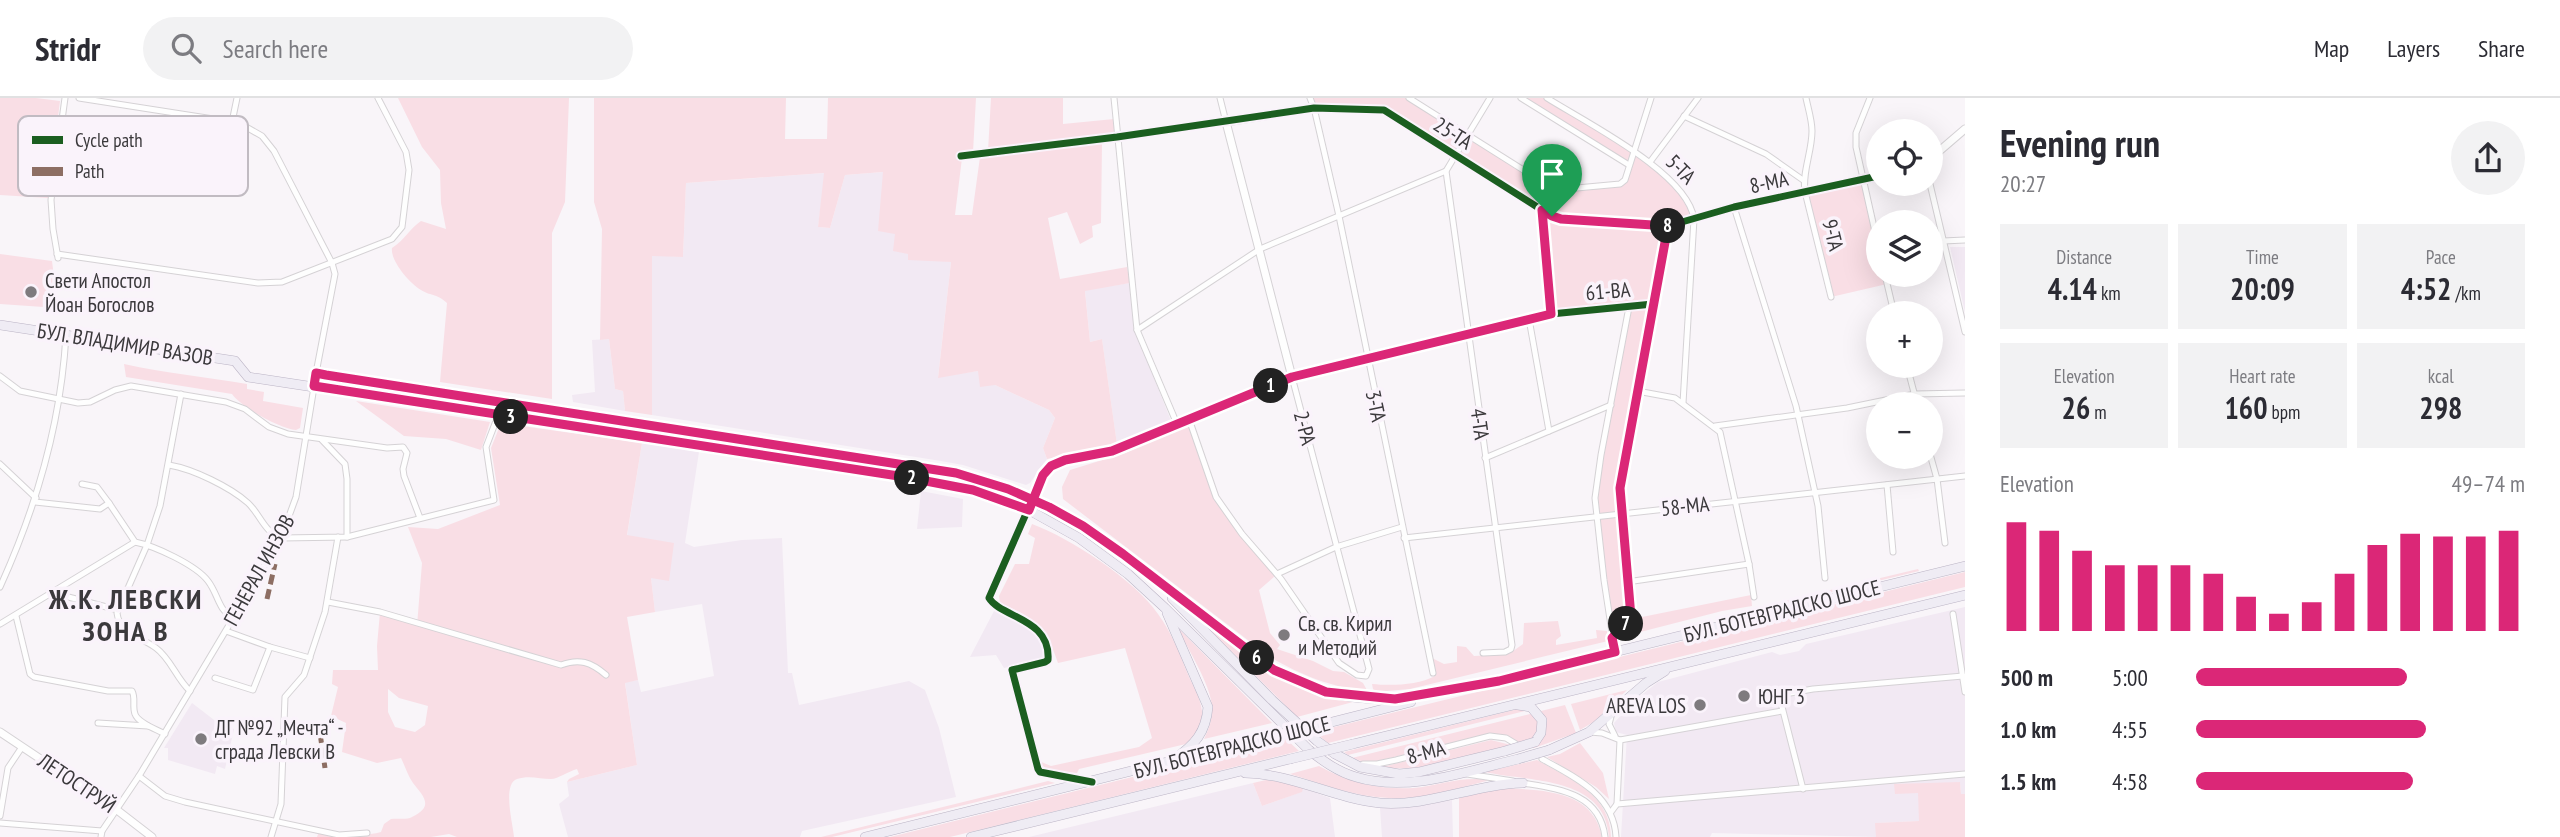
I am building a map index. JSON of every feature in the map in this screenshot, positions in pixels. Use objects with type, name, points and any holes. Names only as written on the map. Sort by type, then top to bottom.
[{"type":"main road","name":"БУЛ. ВЛАДИМИР ВАЗОВ","points":[[0,325],[235,361],[248,377],[905,477],[973,490],[1029,510],[1079,538],[1128,574],[1309,751],[1330,766],[1357,778],[1402,783],[1462,773],[1549,750],[1588,732],[1646,683],[1671,667]]},
{"type":"main road","points":[[314,386],[316,373],[946,471],[1008,489],[1083,526],[1274,670],[1326,692],[1395,699],[1499,681]]},
{"type":"main road","name":"БУЛ. БОТЕВГРАДСКО ШОСЕ","points":[[865,837],[1965,566]]},
{"type":"main road","points":[[1149,575],[1272,700],[1317,741],[1360,767],[1399,774],[1419,772],[1535,742],[1543,726],[1539,714],[1531,707],[1509,705]]},
{"type":"main road","name":"БУЛ. БОТЕВГРАДСКО ШОСЕ","points":[[971,837],[1965,595]]},
{"type":"main road","points":[[1165,608],[1208,707],[1207,721],[1194,745],[1167,764]]},
{"type":"main road","points":[[1229,773],[1272,774],[1352,798],[1380,803],[1399,803],[1492,785],[1523,783]]},
{"type":"street","points":[[63,116],[65,98]]},
{"type":"street","points":[[79,98],[194,116]]},
{"type":"street","points":[[234,116],[237,98]]},
{"type":"street","points":[[52,196],[58,256],[258,283],[282,282],[392,239],[401,227],[409,176],[408,161],[378,98]]},
{"type":"street","points":[[1114,98],[1137,330],[1177,424]]},
{"type":"street","name":"2-РА","points":[[1220,98],[1369,669],[1366,676],[1357,675],[1339,663],[1277,574]]},
{"type":"street","name":"3-ТА","points":[[1310,98],[1339,216],[1433,673]]},
{"type":"street","name":"25-ТА","points":[[1409,98],[1555,190],[1620,184],[1625,180],[1629,165]]},
{"type":"street","points":[[1137,330],[1260,249],[1446,171],[1490,98]]},
{"type":"street","points":[[1521,98],[1629,165],[1651,98]]},
{"type":"street","name":"5-ТА","points":[[1547,98],[1650,162],[1668,177],[1693,208],[1683,403]]},
{"type":"street","points":[[1650,162],[1698,98]]},
{"type":"street","name":"9-ТА","points":[[1806,98],[1812,130],[1807,172],[1803,180],[1831,297]]},
{"type":"street","points":[[1869,210],[1856,147],[1856,133],[1870,98]]},
{"type":"street","name":"25-ТА","points":[[961,156],[1117,137],[1314,108],[1384,110],[1542,210],[1561,219],[1668,226]]},
{"type":"street","points":[[1684,116],[1766,154],[1803,180]]},
{"type":"street","points":[[248,128],[256,131],[268,143],[332,263],[335,280],[316,373]]},
{"type":"street","points":[[1943,148],[1965,129]]},
{"type":"street","name":"4-ТА","points":[[1446,171],[1512,645],[1511,649],[1505,652],[1483,653]]},
{"type":"street","name":"8-МА","points":[[1668,226],[1734,207],[1866,179]]},
{"type":"street","points":[[1734,207],[1797,415],[1815,493],[1825,578]]},
{"type":"street","points":[[1542,210],[1551,314]]},
{"type":"street","points":[[1612,638],[1631,617],[1620,513],[1620,488],[1668,226]]},
{"type":"street","points":[[1965,240],[1943,241],[1965,332]]},
{"type":"street","name":"61-ВА","points":[[1029,510],[1043,475],[1051,466],[1065,460],[1112,451],[1292,377],[1551,314],[1653,304]]},
{"type":"street","points":[[1615,652],[1596,515],[1596,486],[1629,307]]},
{"type":"street","points":[[1529,319],[1549,431]]},
{"type":"street","points":[[0,587],[36,500],[58,399],[66,335]]},
{"type":"street","points":[[0,376],[20,391],[85,403],[131,386],[181,394],[235,405],[278,431],[307,438],[387,449],[403,447],[407,453],[404,476],[420,518]]},
{"type":"street","name":"ГЕНЕРАЛ ИНЗОВ","points":[[102,834],[165,734],[281,538],[293,508],[314,386]]},
{"type":"street","points":[[1637,390],[1666,394],[1715,426],[1723,441],[1754,597]]},
{"type":"street","points":[[1943,393],[1965,393]]},
{"type":"street","points":[[181,394],[160,506],[147,545],[117,610],[117,621],[157,649],[169,662],[180,682],[190,691]]},
{"type":"street","points":[[1715,426],[1866,404]]},
{"type":"street","points":[[1485,458],[1611,405]]},
{"type":"street","points":[[1189,419],[1216,496],[1242,534],[1277,574],[1336,547],[1402,527]]},
{"type":"street","points":[[169,465],[195,472],[241,498],[274,535],[281,538],[347,537],[494,500],[486,447],[496,421]]},
{"type":"street","points":[[322,440],[345,464],[347,537]]},
{"type":"street","points":[[0,464],[36,500],[100,509],[109,503]]},
{"type":"street","points":[[1934,469],[1945,543]]},
{"type":"street","name":"58-МА","points":[[1404,538],[1965,476]]},
{"type":"street","points":[[82,484],[99,489],[135,542],[159,548],[207,580],[221,608],[232,618]]},
{"type":"street","points":[[1887,485],[1893,552]]},
{"type":"street","points":[[1029,510],[989,598],[995,605],[1017,615],[1039,632],[1049,655],[1045,662],[1016,668],[1012,674],[1040,772],[1092,782]]},
{"type":"street","points":[[271,837],[280,813],[285,697],[300,682],[310,658],[328,601],[338,537]]},
{"type":"street","points":[[0,624],[135,542]]},
{"type":"street","points":[[1627,582],[1749,564]]},
{"type":"street","points":[[53,593],[117,610]]},
{"type":"street","points":[[328,601],[380,611],[561,665],[574,660],[594,664],[606,675]]},
{"type":"street","points":[[1953,614],[1965,692]]},
{"type":"street","points":[[16,616],[30,674],[108,691],[127,690],[134,694],[134,713],[137,719],[165,734]]},
{"type":"street","points":[[226,631],[310,658]]},
{"type":"street","points":[[215,678],[253,691],[270,647]]},
{"type":"street","points":[[1803,789],[1779,695],[1813,689],[1963,676]]},
{"type":"street","points":[[1588,732],[1617,738],[1782,710]]},
{"type":"street","points":[[1612,812],[1617,804],[1617,738],[1609,724],[1613,711]]},
{"type":"street","points":[[98,723],[151,726]]},
{"type":"street","name":"ЛЕТОСТРУЙ","points":[[0,732],[117,810],[152,837]]},
{"type":"street","name":"8-МА","points":[[1335,754],[1363,764],[1377,764],[1490,736],[1506,738],[1516,744]]},
{"type":"street","points":[[0,816],[8,768],[22,747]]},
{"type":"street","points":[[1542,759],[1587,785],[1612,812],[1616,837]]},
{"type":"street","points":[[0,767],[8,768]]},
{"type":"street","name":"8-МА","points":[[1462,773],[1555,788],[1582,797],[1596,812],[1605,837]]},
{"type":"street","points":[[1617,804],[1965,774]]},
{"type":"street","points":[[139,776],[165,796],[318,834],[368,833]]},
{"type":"street","points":[[0,823],[102,834]]},
{"type":"shaded area","points":[[0,98],[60,101],[58,116],[18,116],[18,196],[48,198],[0,195]]},
{"type":"shaded area","points":[[398,98],[569,98],[565,202],[552,233],[552,399],[440,382],[447,303],[411,282],[397,265],[392,248],[421,221],[446,229],[441,203],[440,170],[422,147]]},
{"type":"shaded area","points":[[594,98],[786,98],[785,139],[827,139],[828,98],[976,98],[973,152],[962,158],[955,215],[972,215],[980,157],[1102,143],[1101,223],[1092,226],[1093,237],[1080,244],[1067,212],[1048,218],[1060,279],[1127,267],[1130,283],[1085,291],[1090,342],[1102,339],[1117,444],[1047,459],[1043,448],[1055,418],[1049,410],[995,385],[980,387],[978,371],[938,378],[951,262],[908,260],[908,254],[893,251],[895,234],[878,231],[883,172],[845,175],[830,228],[818,227],[824,173],[686,183],[683,257],[652,256],[652,415],[625,411],[623,391],[615,389],[609,339],[600,340],[602,229],[594,202]]},
{"type":"shaded area","points":[[991,98],[1063,98],[1063,124],[1114,119],[1117,137],[988,151]]},
{"type":"shaded area","points":[[1310,98],[1409,98],[1555,190],[1620,184],[1625,180],[1629,165],[1521,98],[1547,98],[1633,151],[1682,193],[1693,208],[1694,219],[1668,226],[1620,488],[1631,617],[1623,623],[1609,620],[1595,498],[1629,307],[1551,314],[1542,210],[1384,110],[1314,108]]},
{"type":"shaded area","points":[[884,172],[895,234],[908,254],[951,262],[938,377],[978,371],[995,385],[1049,410],[1055,418],[1043,448],[1047,459],[1026,485],[963,465],[652,415],[652,255],[683,257],[686,183],[825,173],[818,227],[830,228],[845,175]]},
{"type":"shaded area","points":[[1862,180],[1869,210],[1866,210],[1866,287],[1874,287],[1831,297],[1805,192]]},
{"type":"shaded area","points":[[1950,247],[1965,247],[1965,312]]},
{"type":"shaded area","points":[[0,254],[52,261],[58,308],[0,304]]},
{"type":"shaded area","points":[[1130,283],[1135,330],[1171,421],[1117,444],[1102,339],[1090,342],[1085,290]]},
{"type":"shaded area","points":[[609,339],[615,389],[623,391],[625,411],[573,402],[572,395],[595,392],[592,340]]},
{"type":"shaded area","points":[[124,364],[247,384],[247,389],[264,392],[263,401],[303,408],[300,428],[289,429],[272,422],[252,411],[232,394],[126,377]]},
{"type":"shaded area","points":[[329,381],[792,450],[790,453],[747,448]]},
{"type":"shaded area","points":[[356,401],[490,422],[481,450],[446,439],[404,436]]},
{"type":"shaded area","points":[[501,423],[642,443],[627,535],[674,543],[669,581],[651,578],[655,612],[627,617],[638,680],[625,683],[637,765],[567,782],[579,774],[577,769],[554,779],[517,779],[510,788],[509,796],[514,837],[457,837],[449,834],[431,837],[317,837],[319,831],[359,835],[381,832],[384,824],[391,819],[410,818],[419,813],[425,805],[401,758],[377,763],[342,752],[346,723],[331,716],[338,687],[332,684],[333,670],[378,670],[380,612],[417,626],[422,563],[408,527],[438,529],[500,505],[491,448]],"holes":[[[388,689],[399,698],[428,706],[425,725],[415,732],[395,727],[388,712]]]},
{"type":"shaded area","points":[[1190,426],[1213,494],[1227,516],[1275,576],[1259,590],[1270,633],[1280,645],[1277,649],[1333,671],[1344,672],[1363,683],[1368,692],[1317,679],[1270,657],[1063,499],[1062,487],[1070,470],[1125,453]]},
{"type":"shaded area","points":[[642,443],[699,452],[685,543],[694,547],[782,538],[788,673],[792,673],[799,705],[909,681],[925,690],[939,728],[956,797],[802,831],[800,837],[568,837],[559,804],[569,796],[567,782],[637,765],[625,682],[638,680],[641,692],[714,676],[702,604],[655,612],[651,578],[627,536]]},
{"type":"shaded area","points":[[921,491],[963,499],[962,527],[917,529]]},
{"type":"shaded area","points":[[1032,524],[1101,561],[1148,601],[1158,614],[1175,644],[1202,712],[1200,728],[1186,744],[1079,769],[1077,773],[1050,770],[1039,761],[1051,766],[1139,747],[1152,738],[1125,648],[1058,663],[1049,641],[1038,625],[1000,603],[999,596],[1015,564],[1029,564],[1035,538],[1028,534]]},
{"type":"shaded area","points":[[1918,569],[1919,571],[1722,619],[1726,615]]},
{"type":"shaded area","points":[[1965,572],[1965,587],[1328,743],[1314,732]]},
{"type":"shaded area","points":[[1751,595],[1752,606],[1617,638],[1637,618]]},
{"type":"shaded area","points":[[1965,607],[1965,794],[1961,794],[1960,782],[1919,793],[1919,821],[1876,823],[1876,837],[1712,833],[1710,837],[1621,837],[1627,735],[1616,732],[1614,723],[1634,701],[1658,682],[1772,652],[1780,655],[1799,651],[1806,644]]},
{"type":"shaded area","points":[[994,611],[1026,624],[1038,637],[1046,659],[1004,668],[996,655],[970,657]]},
{"type":"shaded area","points":[[1198,618],[1252,659],[1289,681],[1330,697],[1353,702],[1297,717]]},
{"type":"shaded area","points":[[1558,621],[1561,636],[1556,640],[1556,645],[1597,638],[1596,630],[1607,631],[1608,641],[1410,689],[1376,692],[1373,689],[1372,684],[1405,684],[1435,676],[1432,658],[1444,664],[1457,662],[1457,646],[1466,647],[1474,656],[1509,654],[1523,644],[1524,623]]},
{"type":"shaded area","points":[[1178,628],[1272,723],[1204,739],[1212,715],[1210,697]]},
{"type":"shaded area","points":[[1627,690],[1595,721],[1580,730],[1571,704]]},
{"type":"shaded area","name":"ДГ №92 „Мечта“ - сграда Левски В","points":[[192,703],[218,723],[234,729],[225,769],[217,766],[215,774],[168,760],[168,748],[164,748]]},
{"type":"shaded area","points":[[1565,705],[1576,733],[1532,747],[1542,735],[1545,726],[1541,711]]},
{"type":"shaded area","points":[[1522,708],[1529,710],[1348,755],[1344,752]]},
{"type":"shaded area","points":[[1534,713],[1538,725],[1537,733],[1531,739],[1519,743],[1504,735],[1490,734],[1377,761],[1352,758]]},
{"type":"shaded area","points":[[1286,739],[1299,751],[950,837],[890,837]]},
{"type":"shaded area","points":[[1491,740],[1511,745],[1431,766],[1382,767]]},
{"type":"shaded area","points":[[1580,743],[1603,773],[1609,799],[1596,787],[1547,757],[1560,754]]},
{"type":"shaded area","points":[[1537,760],[1575,781],[1596,799],[1609,822],[1611,837],[1604,817],[1594,803],[1579,792],[1562,785],[1485,772]]},
{"type":"shaded area","points":[[1319,766],[1353,781],[1389,788],[1414,788],[1469,779],[1490,780],[1427,795],[1389,798],[1351,793],[1290,774]]},
{"type":"shaded area","points":[[1266,780],[1289,783],[1303,788],[1302,792],[1262,806],[1253,783]]},
{"type":"shaded area","points":[[1048,781],[1055,783],[832,837],[821,837]]},
{"type":"shaded area","points":[[1960,782],[1961,794],[1965,794],[1965,837],[1876,837],[1875,823],[1919,821],[1918,793],[1895,794],[1894,784]]},
{"type":"shaded area","points":[[1253,783],[1262,806],[1301,792],[1303,788],[1330,798],[1335,837],[1029,837]]},
{"type":"shaded area","points":[[1501,788],[1548,792],[1577,801],[1588,809],[1597,821],[1602,837],[1459,837],[1459,798]]},
{"type":"shaded area","points":[[1452,800],[1453,837],[1382,837],[1380,808],[1413,807]]},
{"type":"marked path","points":[[267,599],[275,564]]},
{"type":"marked path","points":[[320,733],[325,768]]},
{"type":"cycle path","points":[[961,156],[1117,137],[1314,108],[1384,110],[1542,210],[1561,219],[1668,226],[1734,207],[1866,179]]},
{"type":"cycle path","points":[[1092,782],[1040,772],[1038,769],[1012,670],[1048,660],[1047,646],[1034,627],[995,605],[989,598],[1043,475],[1051,466],[1065,460],[1112,451],[1292,377],[1551,314],[1653,304]]},
{"type":"place","name":"Свети Апостол Йоан Богослов","points":[[31,292]]},
{"type":"place","name":"Св. св. Кирил и Методий","points":[[1284,635]]},
{"type":"place","name":"ЮНГ 3","points":[[1744,696]]},
{"type":"place","name":"AREVA LOS","points":[[1700,705]]},
{"type":"place","name":"ДГ №92 „Мечта“ - сграда Левски В","points":[[201,739]]},
{"type":"district","name":"Ж.К. ЛЕВСКИ ЗОНА В","points":[[126,614]]},
{"type":"route","points":[[1552,216],[1542,210],[1551,314],[1292,377],[1112,451],[1065,460],[1051,466],[1043,475],[1033,500],[1029,510],[973,490],[905,477],[314,386],[316,373],[956,473],[1008,489],[1020,495],[1033,500],[1049,507],[1083,526],[1274,670],[1326,692],[1378,699],[1418,696],[1499,681],[1615,652],[1612,638],[1631,617],[1620,488],[1668,226],[1561,219],[1552,216]]}]
